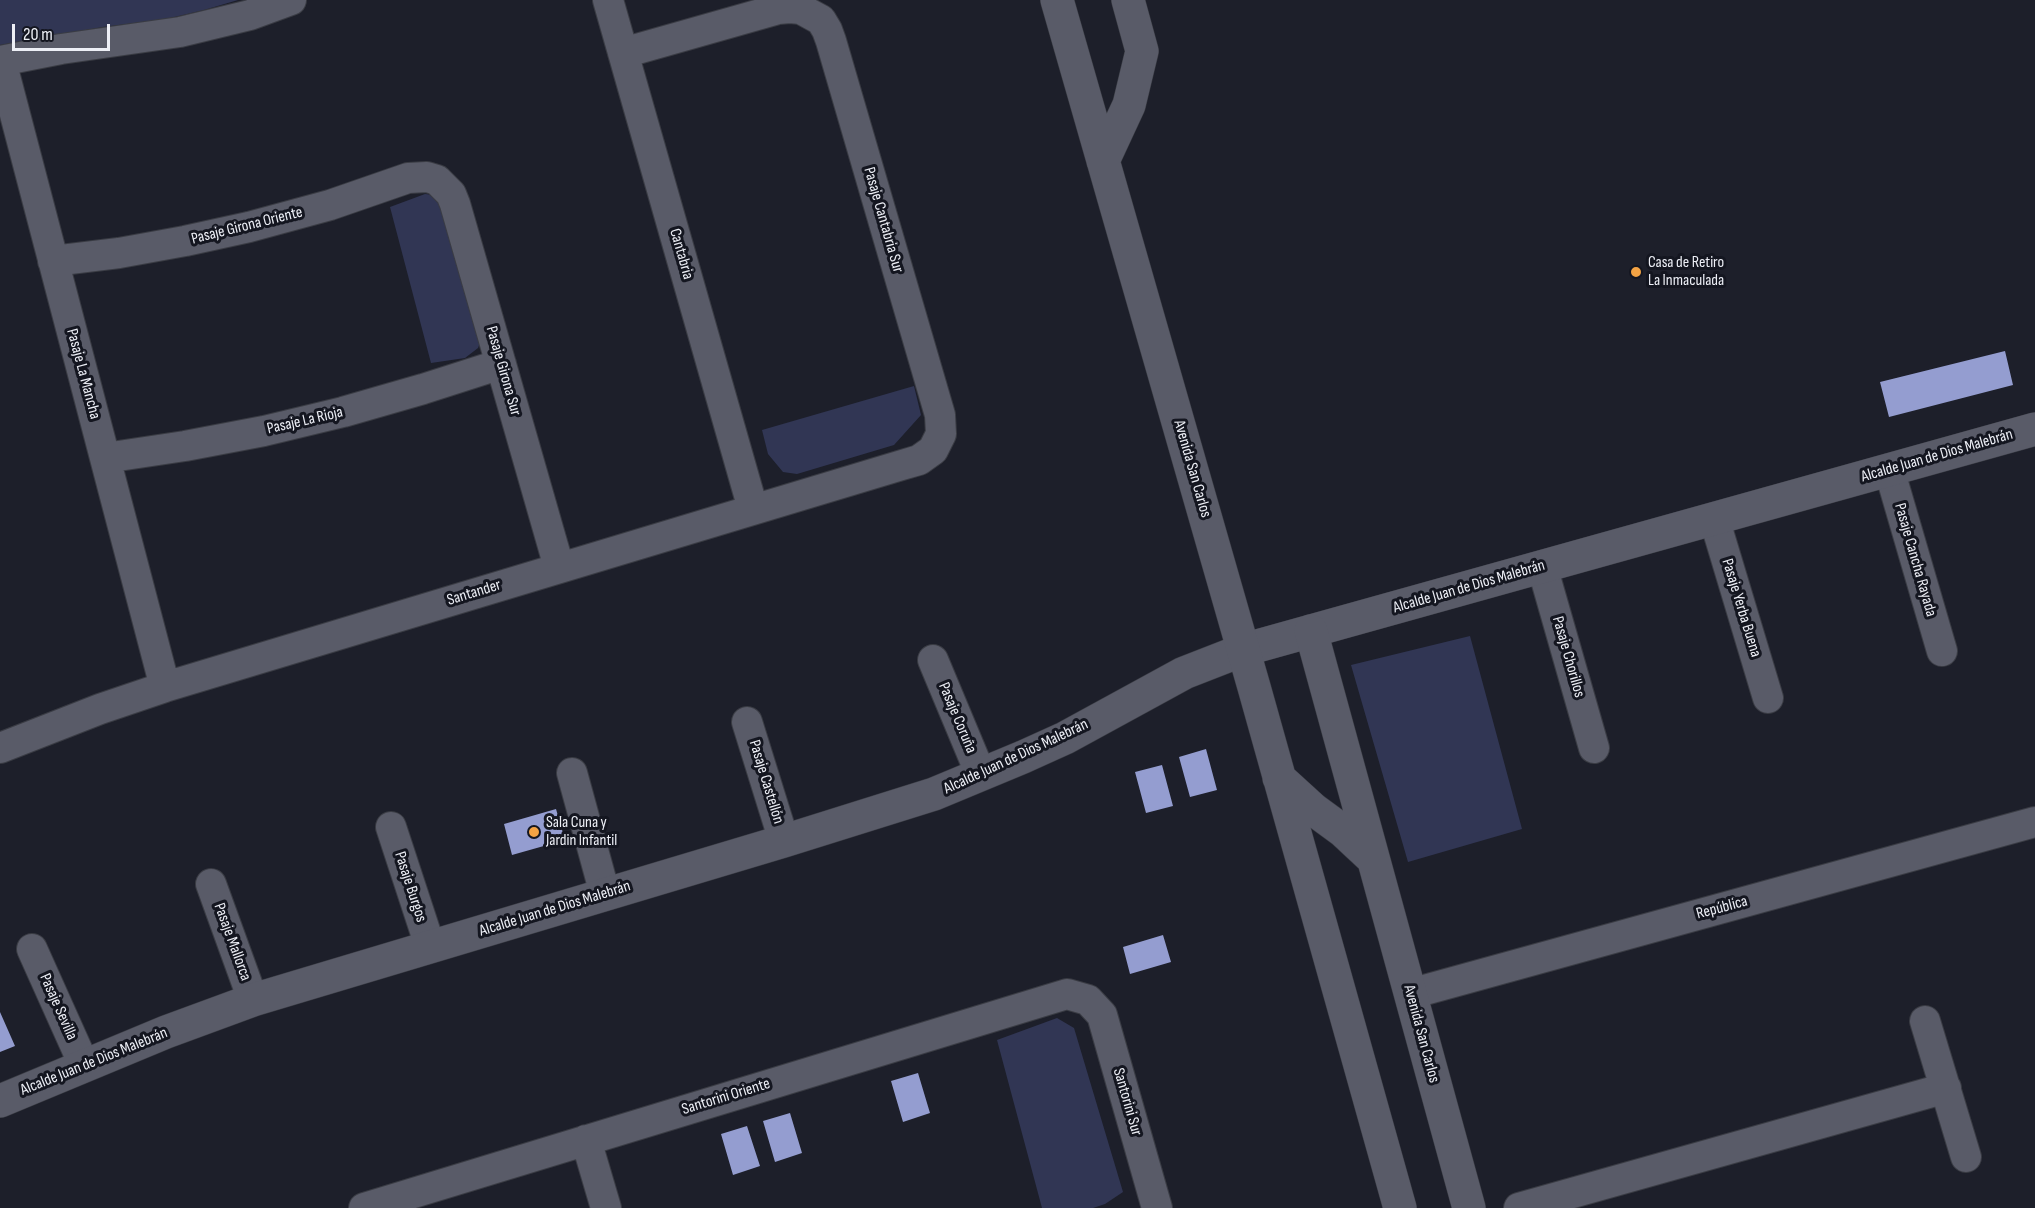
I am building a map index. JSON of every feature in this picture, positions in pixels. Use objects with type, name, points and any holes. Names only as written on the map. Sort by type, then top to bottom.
[{"type":"main road","name":"Avenida San Carlos","points":[[1057,0],[1244,650],[1400,1208]]},
{"type":"main road","points":[[1103,161],[1129,105],[1142,51],[1128,0]]},
{"type":"main road","name":"Alcalde Juan de Dios Malebrán","points":[[0,1101],[84,1065],[253,1000],[934,795],[1065,738],[1184,673],[1244,650],[2035,429]]},
{"type":"main road","name":"Avenida San Carlos","points":[[1311,632],[1469,1208]]},
{"type":"main road","points":[[1279,778],[1374,860]]},
{"type":"main road","points":[[1306,872],[1310,850],[1317,840],[1343,831]]},
{"type":"street","points":[[0,61],[61,49],[180,32],[250,15],[291,0]]},
{"type":"street","name":"Cantabria","points":[[608,0],[753,509]]},
{"type":"street","name":"Pasaje Cantabria Sur","points":[[623,53],[778,9],[790,8],[811,13],[821,20],[831,41],[940,415],[940,434]]},
{"type":"street","name":"Pasaje La Mancha","points":[[0,61],[165,687]]},
{"type":"street","name":"Pasaje Girona Oriente","points":[[53,261],[119,253],[185,241],[330,205],[408,178],[427,177],[436,180]]},
{"type":"street","name":"Pasaje Girona Sur","points":[[436,180],[451,194],[455,204],[559,567]]},
{"type":"street","name":"Pasaje La Rioja","points":[[105,458],[264,431],[355,409],[501,364]]},
{"type":"street","name":"Santander","points":[[0,748],[100,709],[165,687],[919,460],[933,450],[940,434]]},
{"type":"street","name":"Pasaje Cancha Rayada","points":[[1889,469],[1942,651]]},
{"type":"street","name":"Pasaje Yerba Buena","points":[[1714,518],[1768,698]]},
{"type":"street","name":"Pasaje Chorillos","points":[[1542,566],[1594,748]]},
{"type":"street","name":"Pasaje Coruña","points":[[933,660],[981,775]]},
{"type":"street","name":"Pasaje Castellón","points":[[747,722],[784,841]]},
{"type":"street","points":[[572,772],[605,894]]},
{"type":"street","name":"República","points":[[1410,994],[2035,822]]},
{"type":"street","name":"Pasaje Burgos","points":[[391,827],[430,946]]},
{"type":"street","name":"Pasaje Mallorca","points":[[211,884],[253,1000]]},
{"type":"street","name":"Pasaje Sevilla","points":[[32,949],[84,1065]]},
{"type":"street","name":"Santorini Oriente","points":[[364,1208],[1057,996],[1067,994],[1088,1000]]},
{"type":"street","name":"Santorini Sur","points":[[1088,1000],[1096,1007],[1105,1025],[1155,1208]]},
{"type":"street","points":[[1925,1021],[1966,1157]]},
{"type":"street","points":[[1519,1208],[1946,1088]]},
{"type":"street","points":[[586,1140],[606,1208]]},
{"type":"shaded area","points":[[0,0],[238,0],[166,19],[103,27],[0,45]]},
{"type":"shaded area","points":[[425,194],[434,195],[441,202],[483,336],[478,348],[465,358],[431,363],[390,207]]},
{"type":"shaded area","points":[[914,386],[921,415],[894,445],[797,474],[783,472],[768,454],[762,430]]},
{"type":"shaded area","points":[[1470,636],[1522,829],[1408,862],[1351,665]]},
{"type":"shaded area","points":[[1057,1018],[1074,1028],[1123,1192],[1105,1204],[1093,1208],[1042,1208],[997,1040]]},
{"type":"building","points":[[2005,351],[2013,385],[1889,417],[1880,382]]},
{"type":"building","points":[[1206,749],[1217,790],[1190,797],[1179,757]]},
{"type":"building","points":[[1162,765],[1173,806],[1146,813],[1135,772]]},
{"type":"building","name":"Sala Cuna y Jardin Infantil","points":[[556,809],[565,840],[512,855],[504,824]]},
{"type":"building","points":[[1163,935],[1171,962],[1130,974],[1123,947]]},
{"type":"building","points":[[0,1012],[15,1046],[0,1052]]},
{"type":"building","points":[[918,1073],[930,1113],[903,1122],[891,1081]]},
{"type":"building","points":[[790,1113],[802,1153],[775,1162],[763,1121]]},
{"type":"building","points":[[747,1126],[760,1166],[733,1175],[721,1134]]},
{"type":"place","name":"Casa de Retiro La Inmaculada","points":[[1636,272]]},
{"type":"place","name":"Sala Cuna y Jardin Infantil","points":[[534,832]]}]
